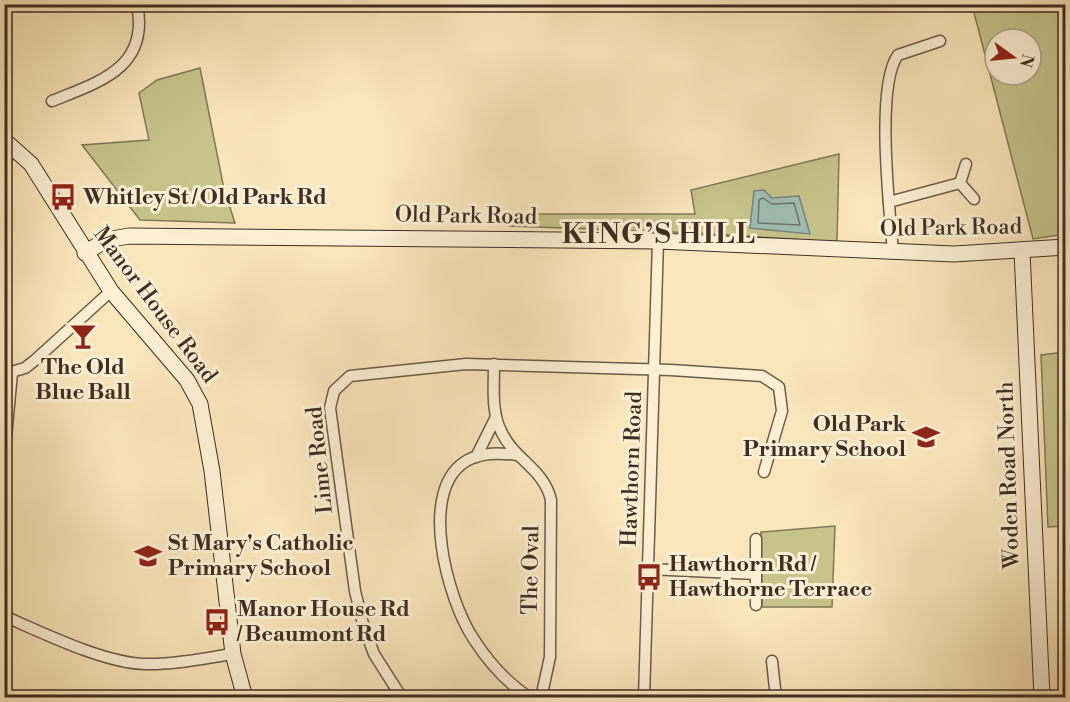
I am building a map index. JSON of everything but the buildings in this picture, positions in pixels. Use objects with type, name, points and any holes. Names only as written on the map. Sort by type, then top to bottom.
[{"type":"street","points":[[52,101],[108,79],[125,66],[135,45],[140,19],[137,4]]},
{"type":"street","points":[[893,253],[885,151],[889,71],[898,55],[940,41]]},
{"type":"street","points":[[4,163],[9,144]]},
{"type":"street","name":"Manor House Road","points":[[9,144],[31,164],[111,291],[187,380],[200,404],[212,471],[233,654],[245,698]]},
{"type":"street","points":[[960,183],[966,164]]},
{"type":"street","points":[[889,202],[960,183]]},
{"type":"street","points":[[960,183],[974,199]]},
{"type":"street","name":"Old Park Road","points":[[85,253],[106,240],[129,236],[658,241],[954,254],[1065,247]]},
{"type":"street","name":"Hawthorn Road","points":[[644,698],[658,241]]},
{"type":"street","name":"Woden Road North","points":[[1022,251],[1042,698]]},
{"type":"street","points":[[4,459],[8,373],[34,361],[111,291]]},
{"type":"street","name":"Lime Road","points":[[402,698],[374,654],[355,591],[330,408],[331,398],[338,384],[350,376],[435,365],[494,364],[654,369],[762,376],[779,387],[782,411],[764,472]]},
{"type":"street","name":"The Oval","points":[[494,364],[496,417],[501,432],[517,454],[545,481],[551,500],[550,657],[541,698]]},
{"type":"street","points":[[476,457],[496,417]]},
{"type":"street","points":[[517,454],[494,453],[468,460],[454,472],[441,501],[446,567],[455,601],[473,639],[507,680],[530,698]]},
{"type":"street","points":[[756,538],[756,605]]},
{"type":"street","points":[[648,569],[756,574]]},
{"type":"street","points":[[4,616],[68,643],[130,663],[146,664],[233,654]]},
{"type":"street","points":[[772,661],[776,698]]},
{"type":"shaded area","points":[[972,5],[1065,5],[1065,234],[1033,239],[993,87],[1043,87],[1043,27],[983,27],[983,47]]},
{"type":"shaded area","points":[[200,68],[224,189],[235,223],[140,220],[82,145],[149,140],[139,93],[157,80]]},
{"type":"shaded area","points":[[839,154],[837,242],[698,233],[509,226],[508,214],[695,214],[691,190]]},
{"type":"shaded area","points":[[1065,352],[1065,526],[1048,527],[1041,355]]},
{"type":"shaded area","points":[[835,526],[832,607],[762,607],[761,532]]},
{"type":"water","points":[[764,190],[772,198],[799,196],[810,234],[750,228],[754,191]]},
{"type":"place","name":"Whitley St / Old Park Rd","points":[[63,197]]},
{"type":"place","name":"The Old Blue Ball","points":[[83,336]]},
{"type":"place","name":"Old Park Primary School","points":[[926,437]]},
{"type":"place","name":"St Mary's Catholic Primary School","points":[[148,556]]},
{"type":"place","name":"Hawthorn Rd / Hawthorne Terrace","points":[[649,577]]},
{"type":"place","name":"Manor House Rd / Beaumont Rd","points":[[217,622]]},
{"type":"district","name":"KING’S HILL","points":[[659,234]]}]
